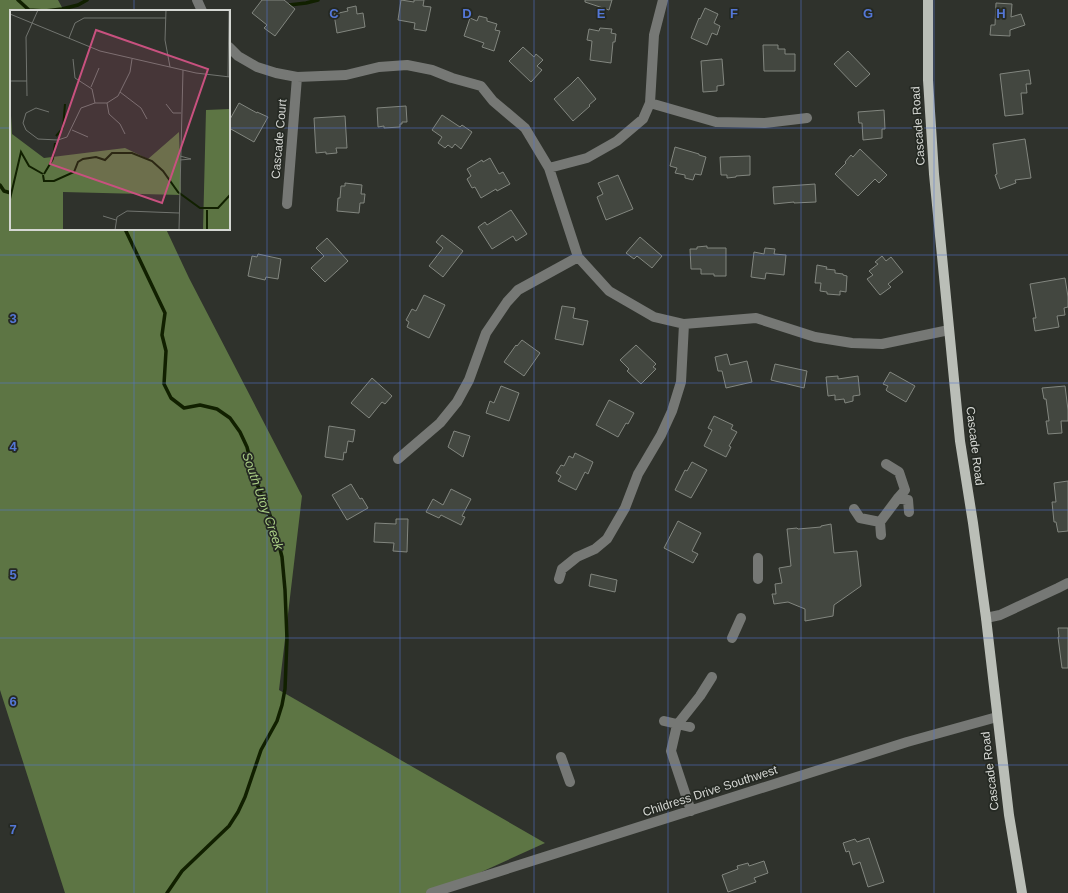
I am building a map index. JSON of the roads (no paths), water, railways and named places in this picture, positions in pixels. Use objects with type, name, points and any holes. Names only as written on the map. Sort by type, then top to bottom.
[{"type":"main road","name":"Cascade Road","points":[[928,0],[928,80],[934,174],[960,441],[986,618],[1009,815],[1022,893]]},
{"type":"street","points":[[197,0],[202,10]]},
{"type":"street","points":[[549,168],[587,158],[617,141],[643,119],[650,103],[654,35],[663,0]]},
{"type":"street","points":[[230,48],[238,56],[257,66],[276,73],[297,77],[346,75],[379,67],[407,65],[432,70],[452,78],[481,86],[493,101],[525,128],[549,168],[578,257],[609,291],[654,317],[684,324],[756,318],[815,337],[852,343],[882,344],[949,330]]},
{"type":"street","name":"Cascade Court","points":[[287,204],[297,77]]},
{"type":"street","points":[[650,103],[716,122],[765,123],[806,118]]},
{"type":"street","points":[[398,459],[440,423],[456,402],[469,380],[486,333],[507,302],[518,290],[578,257]]},
{"type":"street","points":[[559,579],[562,569],[577,557],[595,549],[607,539],[625,508],[638,474],[661,436],[672,411],[681,382],[684,324]]},
{"type":"street","points":[[881,535],[880,522],[905,490],[899,472],[886,464]]},
{"type":"street","points":[[898,498],[908,500],[909,512]]},
{"type":"street","points":[[854,509],[860,518],[880,522]]},
{"type":"street","points":[[758,558],[758,579]]},
{"type":"street","points":[[986,618],[1000,615],[1068,583]]},
{"type":"street","points":[[732,638],[741,618]]},
{"type":"street","points":[[691,811],[671,751],[677,724],[700,696],[712,677]]},
{"type":"street","name":"Childress Drive Southwest","points":[[431,893],[907,742],[997,717]]},
{"type":"street","points":[[664,721],[690,727]]},
{"type":"street","points":[[561,757],[570,782]]},
{"type":"waterway","points":[[18,0],[29,10]]},
{"type":"waterway","points":[[54,10],[78,5],[87,0]]},
{"type":"waterway","points":[[288,5],[318,0]]},
{"type":"waterway","name":"South Utoy Creek","points":[[0,185],[4,191],[10,193]]},
{"type":"waterway","name":"South Utoy Creek","points":[[125,230],[165,313],[162,335],[166,351],[164,384],[171,398],[184,408],[200,405],[217,409],[230,418],[240,432],[247,447],[255,479],[274,525],[282,557],[285,590],[287,639],[285,689],[277,721],[261,750],[245,797],[238,812],[229,826],[182,871],[167,893]]}]
